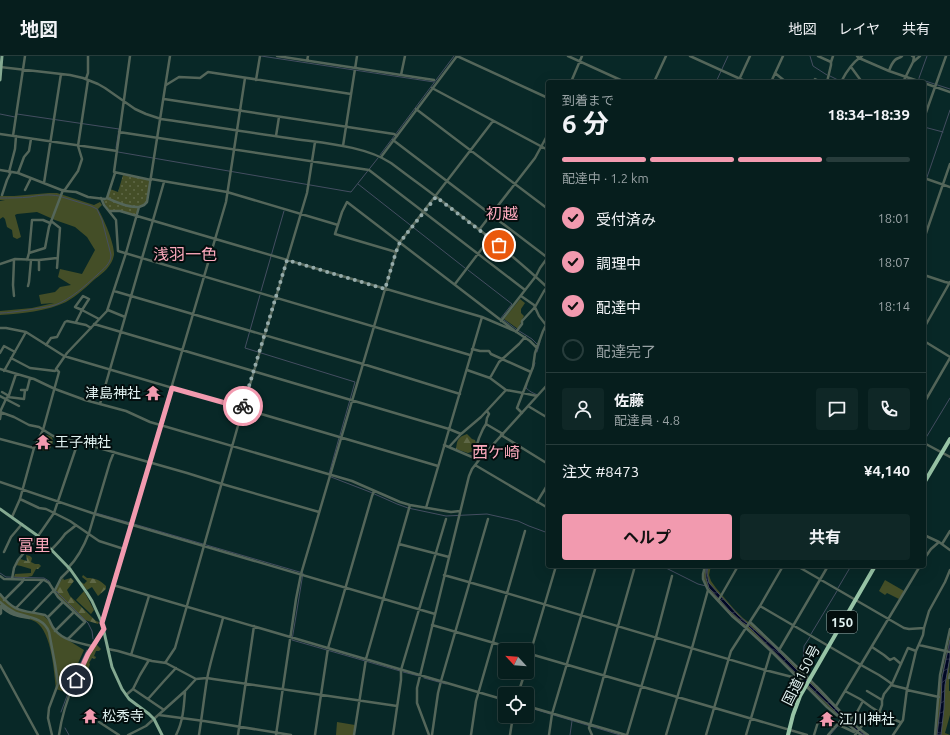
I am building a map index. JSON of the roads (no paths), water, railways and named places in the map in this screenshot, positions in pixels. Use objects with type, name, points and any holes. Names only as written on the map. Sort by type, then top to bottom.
[{"type":"highway","points":[[926,480],[950,439]]},
{"type":"highway","name":"国道150号","points":[[788,735],[796,706],[805,686],[874,568]]},
{"type":"main road","points":[[0,80],[2,56]]},
{"type":"main road","points":[[0,509],[38,536],[69,568],[92,601],[102,623],[112,667],[126,695],[154,719],[162,735]]},
{"type":"street","points":[[13,136],[25,56]]},
{"type":"street","points":[[29,253],[46,248],[50,222],[60,195],[78,171],[82,159],[78,146],[88,73],[88,56]]},
{"type":"street","points":[[107,198],[115,173],[119,132],[130,56]]},
{"type":"street","points":[[0,170],[18,173],[88,197],[107,198],[132,207],[144,205],[147,202],[151,180],[170,56]]},
{"type":"street","points":[[256,80],[260,56]]},
{"type":"street","points":[[276,56],[434,80]]},
{"type":"street","points":[[307,61],[308,56]]},
{"type":"street","points":[[343,146],[357,56]]},
{"type":"street","points":[[402,75],[405,56]]},
{"type":"street","points":[[381,157],[457,56],[546,97]]},
{"type":"street","points":[[568,56],[621,80]]},
{"type":"street","points":[[572,80],[582,56]]},
{"type":"street","points":[[655,80],[666,56]]},
{"type":"street","points":[[690,56],[739,80],[750,56]]},
{"type":"street","points":[[772,80],[783,56]]},
{"type":"street","points":[[818,56],[831,62]]},
{"type":"street","points":[[828,80],[833,56]]},
{"type":"street","points":[[842,80],[858,57],[862,56]]},
{"type":"street","points":[[889,71],[896,57],[902,56]]},
{"type":"street","points":[[904,80],[913,62],[914,57],[912,56]]},
{"type":"street","points":[[913,62],[920,56]]},
{"type":"street","points":[[926,112],[946,56]]},
{"type":"street","points":[[858,57],[889,71],[916,80]]},
{"type":"street","points":[[1,67],[77,76],[87,79],[105,88],[140,112],[161,119],[343,146],[381,157],[490,238],[546,285]]},
{"type":"street","points":[[851,68],[860,80]]},
{"type":"street","points":[[166,86],[179,77],[200,78],[208,72],[351,94]]},
{"type":"street","points":[[775,72],[784,80]]},
{"type":"street","points":[[44,183],[61,74]]},
{"type":"street","points":[[102,623],[223,210],[245,78]]},
{"type":"street","points":[[926,83],[950,92]]},
{"type":"street","points":[[432,88],[546,149]]},
{"type":"street","points":[[164,99],[394,134],[397,136]]},
{"type":"street","points":[[416,109],[546,208]]},
{"type":"street","points":[[276,136],[279,117]]},
{"type":"street","points":[[276,734],[296,599],[302,574],[396,252],[400,242],[493,121]]},
{"type":"street","points":[[119,132],[369,170],[525,290]]},
{"type":"street","points":[[0,134],[117,151]]},
{"type":"street","points":[[2,195],[10,172],[16,136]]},
{"type":"street","points":[[479,230],[535,158],[546,138]]},
{"type":"street","points":[[18,173],[24,157],[29,151],[31,139]]},
{"type":"street","points":[[393,140],[546,256]]},
{"type":"street","points":[[165,663],[175,648],[243,408],[307,193],[315,142]]},
{"type":"street","points":[[926,233],[950,164]]},
{"type":"street","points":[[115,173],[227,192],[338,225]]},
{"type":"street","points":[[25,190],[31,178]]},
{"type":"street","points":[[926,179],[950,187]]},
{"type":"street","points":[[100,404],[164,182]]},
{"type":"street","points":[[100,198],[116,220],[118,251],[470,355]]},
{"type":"street","points":[[396,252],[335,234],[347,202],[501,321],[525,337],[537,348]]},
{"type":"street","points":[[56,370],[64,356],[108,310],[139,207]]},
{"type":"street","points":[[109,211],[117,210],[482,317],[515,331]]},
{"type":"street","points":[[27,260],[32,220],[43,220],[60,228],[57,268]]},
{"type":"street","points":[[455,284],[490,238]]},
{"type":"street","points":[[0,264],[14,260],[57,258]]},
{"type":"street","points":[[14,260],[14,296]]},
{"type":"street","points":[[28,286],[31,260]]},
{"type":"street","points":[[39,260],[39,270]]},
{"type":"street","points":[[501,321],[546,261]]},
{"type":"street","points":[[926,276],[945,282],[950,282],[926,324]]},
{"type":"street","points":[[515,331],[535,307],[546,290]]},
{"type":"street","points":[[114,291],[193,313],[460,394]]},
{"type":"street","points":[[76,322],[82,310],[88,299],[83,296],[75,307],[82,310],[99,319]]},
{"type":"street","points":[[520,296],[534,304],[539,316],[546,324]]},
{"type":"street","points":[[108,310],[125,317]]},
{"type":"street","points":[[426,508],[482,317]]},
{"type":"street","points":[[46,345],[51,338],[57,337],[64,322],[67,320],[91,328]]},
{"type":"street","points":[[94,324],[449,429],[460,434]]},
{"type":"street","points":[[522,413],[517,408],[533,367],[535,354],[546,326]]},
{"type":"street","points":[[0,328],[26,332],[64,356],[438,466]]},
{"type":"street","points":[[4,371],[26,332]]},
{"type":"street","points":[[490,378],[499,362],[525,337]]},
{"type":"street","points":[[926,343],[950,358],[926,399]]},
{"type":"street","points":[[0,353],[4,346],[15,352]]},
{"type":"street","points":[[472,349],[489,351],[491,354],[503,358],[531,372]]},
{"type":"street","points":[[11,358],[30,368],[56,370]]},
{"type":"street","points":[[0,369],[38,381],[55,390],[126,411],[147,421],[352,481],[400,502],[450,512],[460,511]]},
{"type":"street","points":[[12,517],[20,499],[34,448],[43,430],[55,390],[59,372],[56,370]]},
{"type":"street","points":[[466,370],[490,378],[506,390],[536,396]]},
{"type":"street","points":[[0,419],[0,412],[16,374]]},
{"type":"street","points":[[0,396],[24,399],[23,390],[27,390],[30,378]]},
{"type":"street","points":[[429,735],[417,703],[417,688],[469,476],[479,460],[546,386]]},
{"type":"street","points":[[525,389],[536,396]]},
{"type":"street","points":[[448,447],[460,434],[481,418],[506,390]]},
{"type":"street","points":[[2,392],[19,406]]},
{"type":"street","points":[[528,406],[546,417]]},
{"type":"street","points":[[473,457],[479,438],[486,424],[489,414],[487,411]]},
{"type":"street","points":[[0,412],[29,425],[39,427],[53,436],[114,452],[319,512]]},
{"type":"street","points":[[486,424],[546,463]]},
{"type":"street","points":[[0,438],[34,448]]},
{"type":"street","points":[[12,578],[14,568],[18,560],[54,514],[78,442]]},
{"type":"street","points":[[926,443],[950,457]]},
{"type":"street","points":[[444,445],[479,460]]},
{"type":"street","points":[[32,612],[54,592],[60,578],[74,562],[84,544],[89,533],[114,452]]},
{"type":"street","points":[[475,465],[546,507]]},
{"type":"street","points":[[0,482],[95,514],[435,614]]},
{"type":"street","points":[[537,502],[546,487]]},
{"type":"street","points":[[315,735],[328,648],[374,491]]},
{"type":"street","points":[[20,499],[76,524],[99,541],[124,548]]},
{"type":"street","points":[[354,735],[366,659],[410,505]]},
{"type":"street","points":[[393,735],[402,670],[446,519]]},
{"type":"street","points":[[432,735],[441,681],[488,519]]},
{"type":"street","points":[[4,552],[11,537],[22,524]]},
{"type":"street","points":[[51,550],[76,524]]},
{"type":"street","points":[[471,735],[478,692],[525,531]]},
{"type":"street","points":[[926,556],[931,549],[940,543],[950,531]]},
{"type":"street","points":[[926,536],[950,550]]},
{"type":"street","points":[[399,544],[449,557]]},
{"type":"street","points":[[531,643],[555,568]]},
{"type":"street","points":[[549,735],[552,714],[595,568]]},
{"type":"street","points":[[592,735],[589,728],[634,568]]},
{"type":"street","points":[[704,568],[703,577],[705,584],[708,590],[718,601],[732,616],[771,650],[805,686],[842,719],[856,734]]},
{"type":"street","points":[[718,601],[737,568]]},
{"type":"street","points":[[706,735],[732,650],[782,568]]},
{"type":"street","points":[[801,568],[904,628],[924,628]]},
{"type":"street","points":[[779,650],[827,568]]},
{"type":"street","points":[[836,706],[919,568]]},
{"type":"street","points":[[893,735],[900,722],[903,720],[907,690],[916,651],[923,635],[929,611],[950,570]]},
{"type":"street","points":[[444,575],[800,679]]},
{"type":"street","points":[[0,576],[4,579]]},
{"type":"street","points":[[534,708],[626,735],[656,637],[672,576]]},
{"type":"street","points":[[0,582],[4,579],[12,578],[44,580],[49,583],[54,592],[84,622],[68,640]]},
{"type":"street","points":[[4,600],[24,579]]},
{"type":"street","points":[[16,608],[44,580]]},
{"type":"street","points":[[113,585],[498,698]]},
{"type":"street","points":[[666,735],[708,590]]},
{"type":"street","points":[[0,594],[11,606],[48,617],[55,631],[68,640],[92,646]]},
{"type":"street","points":[[131,655],[149,596]]},
{"type":"street","points":[[0,602],[12,611],[36,619],[44,625],[49,632],[58,684],[49,708],[48,718],[52,735]]},
{"type":"street","points":[[48,617],[63,602]]},
{"type":"street","points":[[0,614],[1,606],[8,613],[36,619]]},
{"type":"street","points":[[760,606],[879,674],[892,685],[939,697]]},
{"type":"street","points":[[55,631],[74,612]]},
{"type":"street","points":[[199,735],[207,678],[223,618]]},
{"type":"street","points":[[750,622],[859,730],[868,735]]},
{"type":"street","points":[[432,625],[498,644]]},
{"type":"street","points":[[238,735],[254,626]]},
{"type":"street","points":[[59,735],[69,697],[92,646],[104,629]]},
{"type":"street","points":[[935,735],[940,675],[950,629]]},
{"type":"street","points":[[919,645],[950,652]]},
{"type":"street","points":[[872,647],[890,660],[894,658],[901,664]]},
{"type":"street","points":[[856,734],[867,720],[872,722],[879,713],[884,694],[892,685],[908,648],[916,651]]},
{"type":"street","points":[[108,649],[165,663],[196,679],[207,678],[397,706]]},
{"type":"street","points":[[746,735],[771,650]]},
{"type":"street","points":[[534,655],[807,735]]},
{"type":"street","points":[[126,695],[132,689],[149,660]]},
{"type":"street","points":[[0,665],[38,735]]},
{"type":"street","points":[[148,699],[176,668]]},
{"type":"street","points":[[949,678],[950,674]]},
{"type":"street","points":[[128,735],[146,726],[185,691],[196,679]]},
{"type":"street","points":[[132,689],[164,710]]},
{"type":"street","points":[[176,735],[180,729],[185,691]]},
{"type":"street","points":[[845,691],[863,701],[879,713],[900,722]]},
{"type":"street","points":[[867,691],[882,700]]},
{"type":"street","points":[[849,720],[857,712],[863,701]]},
{"type":"street","points":[[159,715],[239,726],[276,734],[291,735]]},
{"type":"street","points":[[828,735],[842,719]]},
{"type":"street","points":[[100,722],[119,735]]},
{"type":"street","points":[[814,735],[818,722],[834,728]]},
{"type":"street","points":[[510,735],[512,723]]},
{"type":"street","points":[[837,724],[861,735]]},
{"type":"water","points":[[706,568],[708,568],[709,583],[738,615],[774,647],[840,713],[865,735],[861,734],[848,724],[748,626],[730,611],[709,588],[706,578]]},
{"type":"water","points":[[950,640],[950,657],[945,685],[941,735],[937,735],[942,678]]},
{"type":"waterway","points":[[261,56],[434,82]]},
{"type":"waterway","points":[[380,155],[454,56]]},
{"type":"waterway","points":[[717,80],[728,56]]},
{"type":"waterway","points":[[810,56],[813,66],[827,75]]},
{"type":"waterway","points":[[919,78],[927,56]]},
{"type":"waterway","points":[[830,76],[838,80]]},
{"type":"waterway","points":[[926,81],[950,89]]},
{"type":"waterway","points":[[926,180],[950,110]]},
{"type":"waterway","points":[[0,114],[15,117],[17,114],[119,129],[116,148]]},
{"type":"waterway","points":[[926,128],[943,132]]},
{"type":"waterway","points":[[118,152],[351,192],[378,158]]},
{"type":"waterway","points":[[358,184],[465,268]]},
{"type":"waterway","points":[[0,198],[44,195],[59,196]]},
{"type":"waterway","points":[[0,313],[55,305],[83,288],[110,261],[111,255],[102,220],[97,209],[62,197]]},
{"type":"waterway","points":[[261,291],[284,211]]},
{"type":"waterway","points":[[468,270],[512,304],[501,318]]},
{"type":"waterway","points":[[260,295],[245,348],[355,382],[340,435]]},
{"type":"waterway","points":[[504,320],[537,344]]},
{"type":"waterway","points":[[537,352],[540,342]]},
{"type":"waterway","points":[[533,369],[535,363]]},
{"type":"waterway","points":[[527,385],[527,389],[538,395]]},
{"type":"waterway","points":[[926,438],[950,398]]},
{"type":"waterway","points":[[329,474],[339,438]]},
{"type":"waterway","points":[[331,477],[408,508],[446,516],[487,514],[518,521],[546,532]]},
{"type":"waterway","points":[[96,513],[303,573],[292,640],[400,671]]},
{"type":"waterway","points":[[666,568],[698,584],[706,586]]},
{"type":"waterway","points":[[706,573],[707,568]]},
{"type":"waterway","points":[[838,588],[850,568]]},
{"type":"waterway","points":[[0,573],[6,577],[44,578],[50,583]]},
{"type":"waterway","points":[[56,591],[88,623],[92,631],[93,639]]},
{"type":"waterway","points":[[811,634],[837,591]]},
{"type":"waterway","points":[[802,670],[804,646],[810,637]]},
{"type":"waterway","points":[[61,712],[74,677],[87,650]]},
{"type":"waterway","points":[[403,672],[419,676]]},
{"type":"waterway","points":[[424,678],[446,684]]},
{"type":"waterway","points":[[534,709],[620,735]]},
{"type":"waterway","points":[[830,735],[843,720]]},
{"type":"waterway","points":[[570,735],[572,721]]},
{"type":"waterway","points":[[65,728],[69,735]]},
{"type":"place","name":"津島神社","points":[[153,393]]},
{"type":"place","name":"王子神社","points":[[43,442]]},
{"type":"place","name":"松秀寺","points":[[90,716]]},
{"type":"place","name":"江川神社","points":[[827,719]]},
{"type":"district","name":"初越","points":[[502,213]]},
{"type":"district","name":"浅羽一色","points":[[185,254]]},
{"type":"district","name":"西ケ崎","points":[[496,452]]},
{"type":"district","name":"富里","points":[[34,545]]}]
